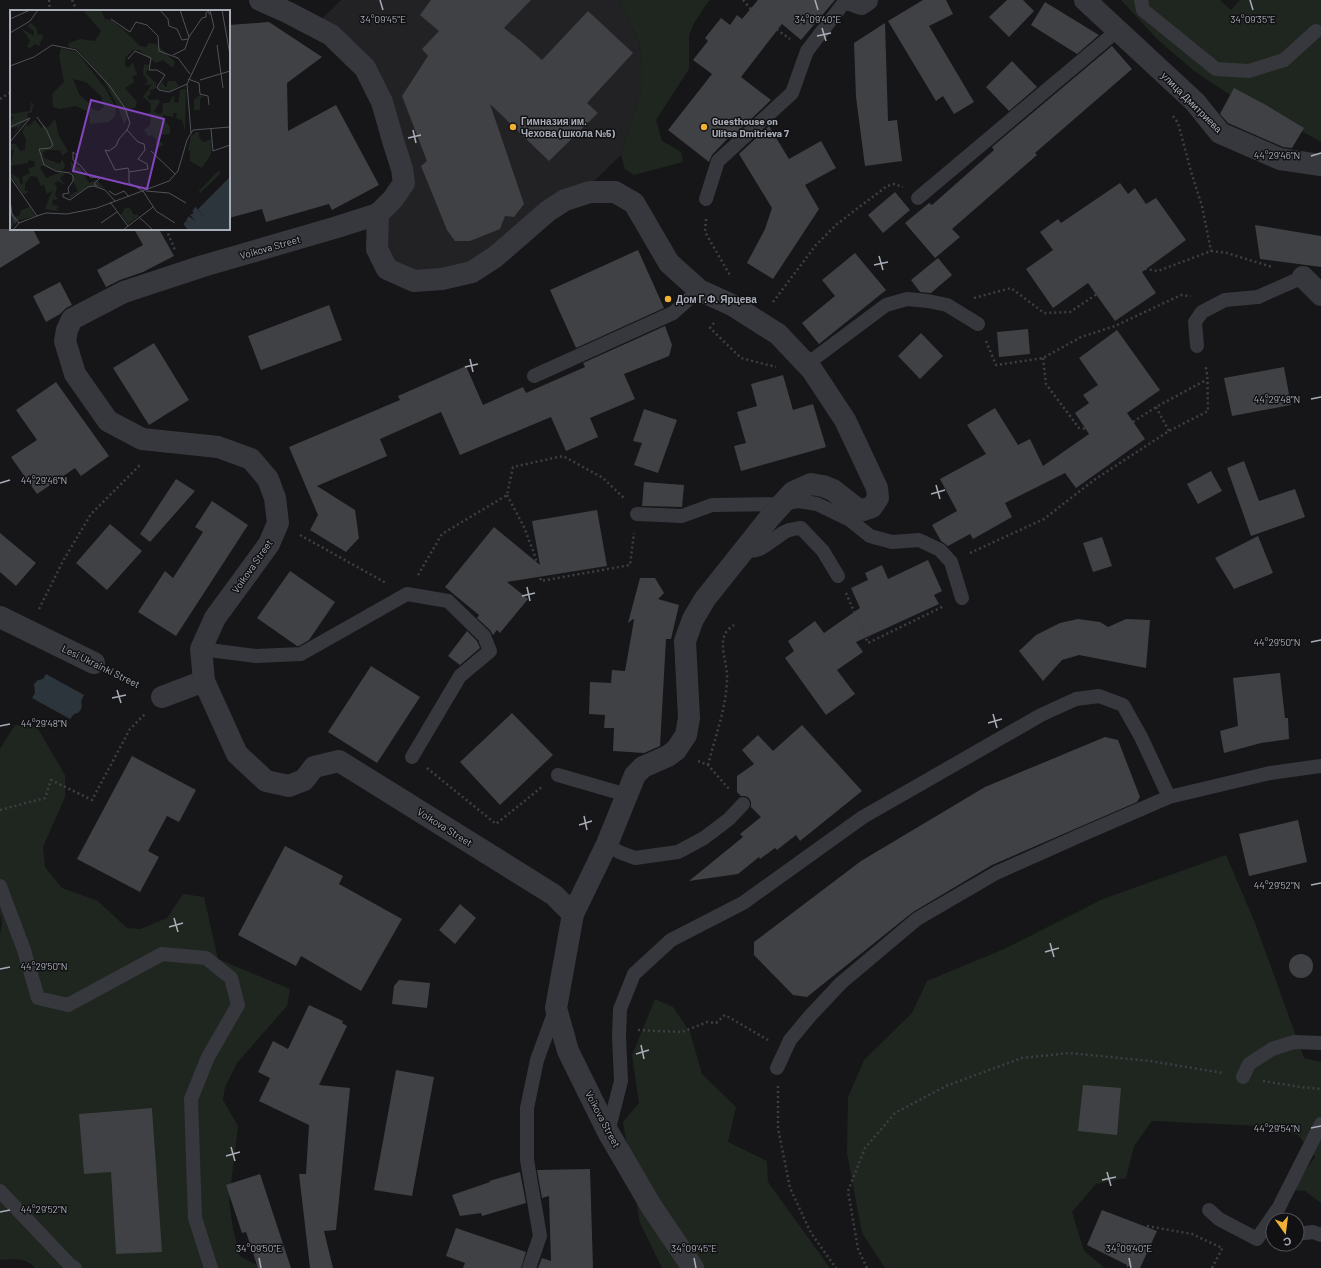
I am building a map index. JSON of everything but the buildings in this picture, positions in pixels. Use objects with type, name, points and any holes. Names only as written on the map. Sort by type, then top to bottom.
[{"type":"street","name":"Voikova Street","points":[[260,0],[331,35],[365,68],[382,102],[402,169],[404,183],[393,199],[378,213],[334,228],[203,266],[124,292],[72,319],[67,330],[65,341],[75,374],[108,421],[142,440],[218,447],[251,459],[268,479],[275,498],[278,523],[269,544],[215,618],[201,649],[204,681],[237,754],[266,781],[288,786],[304,780],[314,767],[339,761],[554,895],[573,914],[556,1008],[568,1051],[608,1132],[651,1206],[693,1268]]},
{"type":"street","points":[[850,0],[861,4],[867,0]]},
{"type":"street","name":"улица Дмитриева","points":[[1085,0],[1195,102],[1220,133],[1280,159],[1321,165]]},
{"type":"street","points":[[378,213],[377,249],[387,269],[414,281],[442,278],[472,272],[495,257],[548,211],[565,200],[590,192],[615,192],[634,203],[669,263],[699,290],[732,305],[778,334],[807,364],[845,420],[877,488],[878,498],[872,507],[863,510],[856,508],[833,490],[823,486],[811,484],[794,492],[743,550],[705,599],[693,618],[684,641],[689,718],[686,735],[676,750],[668,756],[638,770],[607,844],[573,914]]},
{"type":"street","points":[[1303,277],[1321,295]]},
{"type":"street","name":"Lesi Ukrainki Street","points":[[0,617],[94,663]]},
{"type":"street","points":[[162,697],[204,681]]},
{"type":"lane","points":[[706,199],[718,161],[792,93],[807,51],[846,0]]},
{"type":"lane","points":[[1141,0],[1142,10],[1216,69],[1249,71],[1284,60],[1316,31]]},
{"type":"lane","points":[[918,198],[1118,30]]},
{"type":"lane","points":[[1198,346],[1195,322],[1202,312],[1225,300],[1258,297],[1303,277]]},
{"type":"lane","points":[[534,376],[673,313],[699,290]]},
{"type":"lane","points":[[807,364],[886,305],[907,299],[947,305],[978,324]]},
{"type":"lane","points":[[637,514],[682,516],[712,504],[782,504],[798,500],[817,504],[850,520],[870,536],[892,542],[919,540],[940,550],[951,562],[962,598]]},
{"type":"lane","points":[[743,550],[752,552],[769,544],[782,533],[790,529],[801,528],[823,551],[838,576]]},
{"type":"lane","points":[[201,649],[256,656],[301,654],[407,594],[448,601],[484,636],[490,651],[460,676],[412,757]]},
{"type":"lane","points":[[608,1132],[621,1082],[620,1009],[634,974],[671,940],[743,903],[863,817],[1041,715],[1076,700],[1099,696],[1123,705],[1141,738],[1169,797]]},
{"type":"lane","points":[[778,1068],[790,1040],[841,983],[917,919],[996,873],[1169,797],[1270,773],[1321,766]]},
{"type":"lane","points":[[558,775],[627,795]]},
{"type":"lane","points":[[607,844],[619,852],[635,858],[678,852],[704,838],[729,819],[743,804]]},
{"type":"lane","points":[[0,886],[24,950],[38,998],[68,1005],[162,954],[206,958],[231,978],[238,1005],[208,1057],[192,1099],[195,1218],[210,1268]]},
{"type":"lane","points":[[529,1268],[540,1236],[527,1160],[527,1108],[537,1060],[556,1008]]},
{"type":"lane","points":[[1243,1077],[1249,1064],[1272,1049],[1294,1042],[1321,1043]]},
{"type":"lane","points":[[1256,1239],[1279,1207],[1321,1124]]},
{"type":"lane","points":[[0,1191],[68,1264],[75,1268]]},
{"type":"lane","points":[[1209,1210],[1220,1219],[1256,1239],[1265,1238]]},
{"type":"lane","points":[[1305,1233],[1313,1232],[1321,1235]]},
{"type":"path","points":[[49,0],[50,10]]},
{"type":"path","points":[[72,0],[77,10]]},
{"type":"path","points":[[743,0],[755,14],[807,51]]},
{"type":"path","points":[[0,99],[10,93]]},
{"type":"path","points":[[1168,111],[1178,123],[1202,206],[1211,251]]},
{"type":"path","points":[[757,321],[816,245],[837,224],[887,186],[894,184],[901,185],[918,198]]},
{"type":"path","points":[[706,199],[705,232],[734,283]]},
{"type":"path","points":[[947,305],[1011,288],[1044,313],[1070,312],[1115,282],[1134,267],[1158,271],[1211,251],[1227,253],[1303,277]]},
{"type":"path","points":[[978,324],[996,365],[1043,358],[1081,338],[1114,326],[1181,295],[1225,300]]},
{"type":"path","points":[[710,328],[741,358],[781,369]]},
{"type":"path","points":[[951,562],[1044,519],[1094,480],[1169,431],[1208,411],[1206,380],[1208,371],[1198,346]]},
{"type":"path","points":[[1043,358],[1046,384],[1079,428],[1086,429]]},
{"type":"path","points":[[1133,422],[1156,407],[1206,380]]},
{"type":"path","points":[[1156,407],[1169,431]]},
{"type":"path","points":[[28,631],[63,561],[91,514],[145,460],[142,440]]},
{"type":"path","points":[[622,496],[603,478],[563,456],[513,467],[507,495],[524,527],[535,556],[541,581],[630,565],[637,514]]},
{"type":"path","points":[[278,523],[407,594],[442,534],[507,495]]},
{"type":"path","points":[[838,576],[868,643],[962,598]]},
{"type":"path","points":[[708,765],[725,702],[727,679],[726,658],[723,645],[726,633],[734,625]]},
{"type":"path","name":"Lesi Ukrainki Street","points":[[94,663],[162,697]]},
{"type":"path","points":[[0,810],[45,798],[52,780],[92,800],[130,729],[162,697]]},
{"type":"path","points":[[412,757],[496,824],[558,775]]},
{"type":"path","points":[[694,760],[708,765],[743,804]]},
{"type":"path","points":[[620,1030],[682,1032],[707,1022],[716,1023],[724,1015],[785,1050]]},
{"type":"path","points":[[867,1268],[858,1249],[848,1191],[865,1148],[896,1113],[946,1086],[1022,1058],[1069,1052],[1150,1061],[1300,1087],[1321,1089]]},
{"type":"path","points":[[778,1068],[778,1128],[790,1188],[811,1233],[836,1268]]},
{"type":"path","points":[[1147,1226],[1192,1234],[1222,1248]]},
{"type":"shaded area","name":"Гимназия им. Чехова (школа №5)","points":[[341,0],[619,0],[639,42],[642,67],[642,86],[621,155],[590,185],[470,266],[414,275],[392,266],[382,250],[384,217],[398,204],[389,100],[321,20]]},
{"type":"shaded area","points":[[619,0],[711,0],[708,2],[694,23],[689,35],[689,69],[656,120],[662,141],[681,152],[683,162],[634,175],[625,169],[621,155],[642,86],[642,67],[639,42]]},
{"type":"shaded area","points":[[1121,0],[1220,0],[1231,10],[1240,0],[1321,0],[1321,142],[1283,121],[1265,118],[1194,71],[1156,38]]},
{"type":"shaded area","points":[[46,674],[84,695],[81,701],[81,709],[70,719],[32,698],[35,693],[34,684],[38,680],[43,679]]},
{"type":"shaded area","points":[[15,725],[37,727],[65,775],[65,797],[43,847],[45,867],[62,888],[98,901],[127,928],[140,929],[167,918],[183,894],[204,897],[218,959],[290,989],[287,1006],[237,1063],[225,1087],[223,1100],[238,1126],[229,1201],[233,1229],[240,1256],[262,1268],[35,1268],[32,1264],[24,1260],[0,1260],[0,934],[2,923],[0,913],[0,749]],"holes":[[[152,1108],[156,1168],[84,1174],[80,1114]],[[157,1177],[161,1251],[116,1254],[112,1179]]]},
{"type":"shaded area","points":[[1226,855],[1255,923],[1304,1058],[1321,1062],[1321,1203],[1305,1191],[1291,1190],[1315,1157],[1298,1135],[1262,1126],[1152,1121],[1134,1146],[1126,1178],[1096,1184],[1072,1212],[1084,1251],[1105,1268],[885,1268],[862,1233],[847,1153],[848,1097],[864,1060],[912,1013],[927,981],[1004,949],[1103,899]]},
{"type":"shaded area","points":[[655,999],[673,1007],[690,1032],[702,1074],[736,1107],[728,1142],[767,1161],[768,1182],[830,1268],[662,1268],[640,1223],[623,1122],[639,1103],[632,1055]]},
{"type":"place","name":"Гимназия им. Чехова (школа №5)","points":[[513,127]]},
{"type":"place","name":"Guesthouse on Ulitsa Dmitrieva 7","points":[[704,127]]},
{"type":"place","name":"Дом Г.Ф. Ярцева","points":[[668,299]]}]
